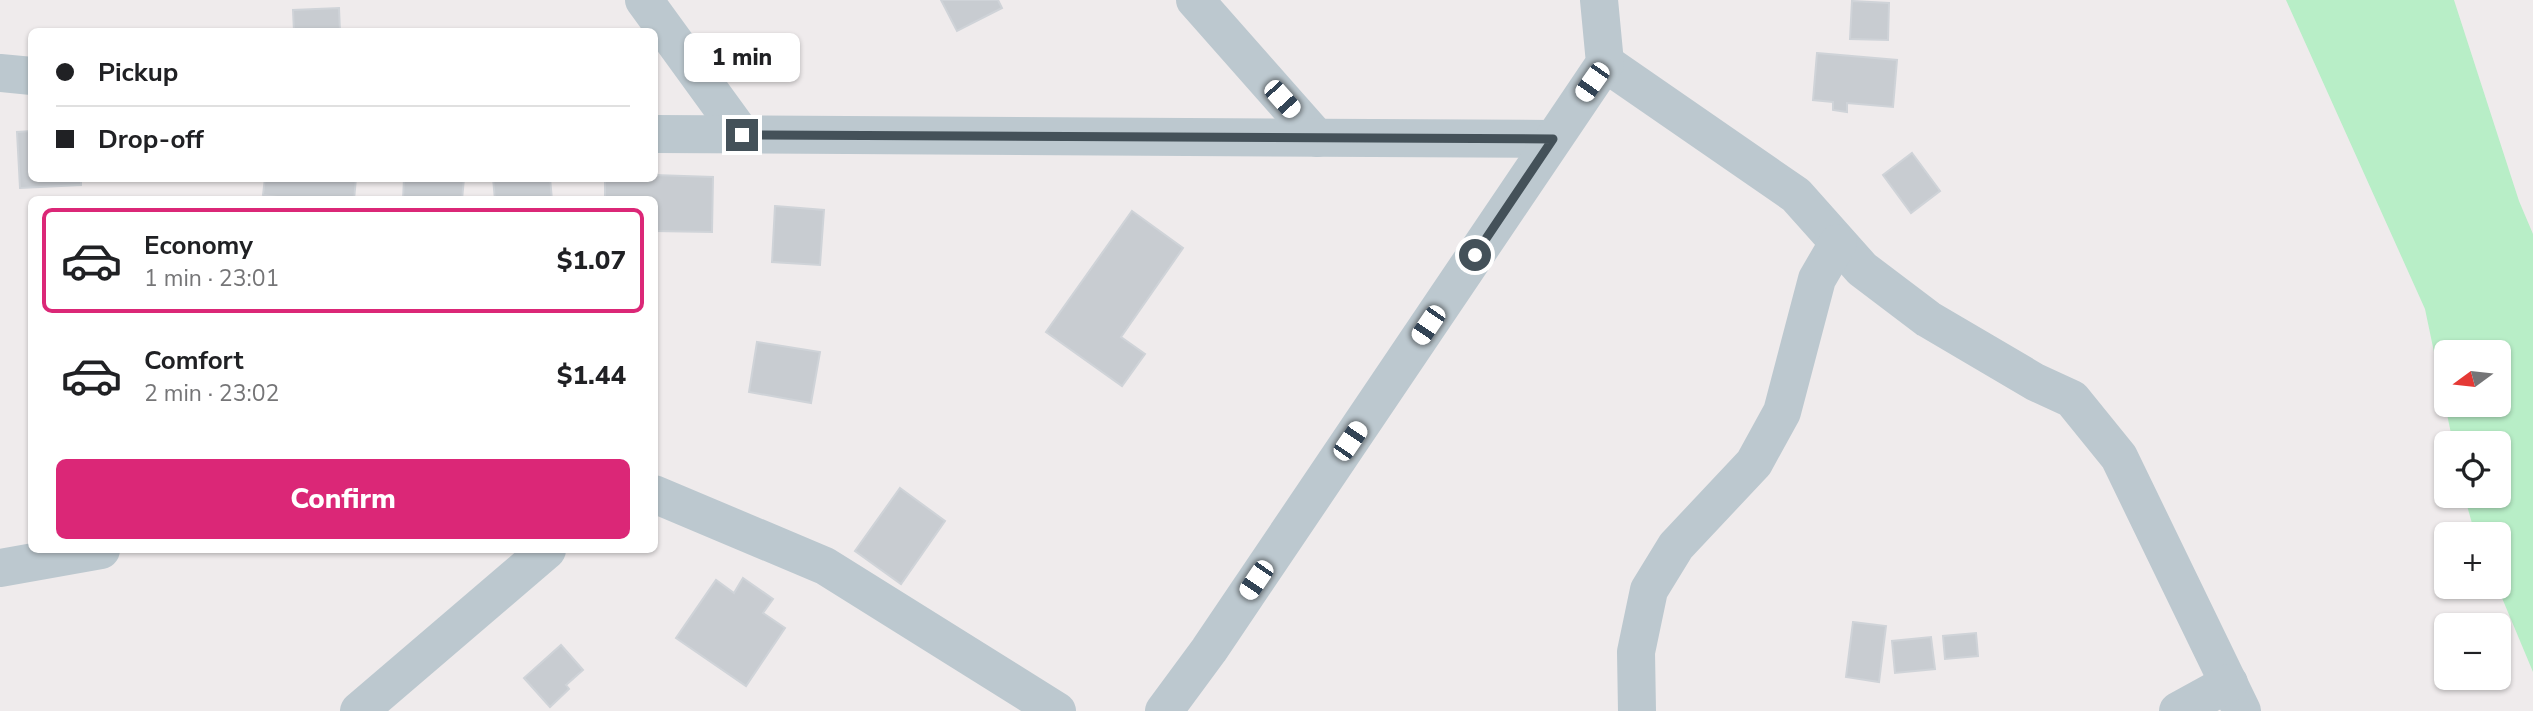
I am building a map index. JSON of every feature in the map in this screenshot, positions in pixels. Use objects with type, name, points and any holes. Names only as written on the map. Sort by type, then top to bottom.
[{"type":"street","points":[[644,0],[742,135]]},
{"type":"street","points":[[1195,0],[1317,138]]},
{"type":"street","points":[[1164,711],[1209,650],[1605,63],[1599,0]]},
{"type":"street","points":[[1605,63],[1796,195],[1862,269],[1927,320],[2035,383],[2072,399],[2119,457],[2235,697],[2178,711]]},
{"type":"street","points":[[0,73],[28,76]]},
{"type":"street","points":[[658,134],[1553,139]]},
{"type":"street","points":[[1637,711],[1636,652],[1649,590],[1676,546],[1754,463],[1782,412],[1817,279],[1838,243]]},
{"type":"street","points":[[658,496],[825,566],[1057,711]]},
{"type":"street","points":[[0,568],[84,553]]},
{"type":"street","points":[[359,711],[543,553]]},
{"type":"green space","points":[[2286,0],[2454,0],[2519,201],[2533,234],[2533,672],[2511,619],[2511,613],[2508,613],[2502,599],[2511,599],[2511,522],[2472,522],[2468,508],[2511,508],[2511,431],[2450,431],[2448,417],[2511,417],[2511,340],[2434,340],[2434,352],[2425,309]]},
{"type":"building","points":[[941,0],[998,0],[1002,8],[957,31]]},
{"type":"building","points":[[1852,1],[1889,3],[1888,40],[1850,39]]},
{"type":"building","points":[[339,8],[340,28],[294,28],[293,10]]},
{"type":"building","points":[[1817,53],[1897,60],[1893,107],[1847,103],[1847,112],[1833,110],[1833,102],[1813,100]]},
{"type":"building","points":[[28,131],[28,182],[81,182],[81,185],[20,188],[17,132]]},
{"type":"building","points":[[1912,153],[1940,191],[1911,213],[1883,175]]},
{"type":"building","points":[[658,175],[713,177],[712,232],[658,231],[658,196],[605,196],[605,182],[658,182]]},
{"type":"building","points":[[265,182],[356,182],[354,196],[263,195]]},
{"type":"building","points":[[404,182],[464,182],[462,196],[403,196]]},
{"type":"building","points":[[493,182],[550,182],[552,196],[495,196]]},
{"type":"building","points":[[775,206],[824,210],[820,265],[772,262]]},
{"type":"building","points":[[1132,211],[1183,248],[1121,337],[1145,354],[1122,386],[1046,332]]},
{"type":"building","points":[[757,342],[820,352],[811,403],[749,392]]},
{"type":"building","points":[[900,488],[945,521],[901,584],[855,551]]},
{"type":"building","points":[[743,578],[773,599],[763,613],[785,628],[746,686],[676,638],[716,580],[734,593]]},
{"type":"building","points":[[1853,622],[1886,626],[1879,682],[1846,677]]},
{"type":"building","points":[[1976,633],[1978,656],[1945,659],[1943,636]]},
{"type":"building","points":[[1931,637],[1935,669],[1895,673],[1892,641]]},
{"type":"building","points":[[561,645],[583,670],[566,685],[569,689],[550,707],[524,678]]},
{"type":"route","points":[[742,135],[1553,139],[1475,255]]}]
